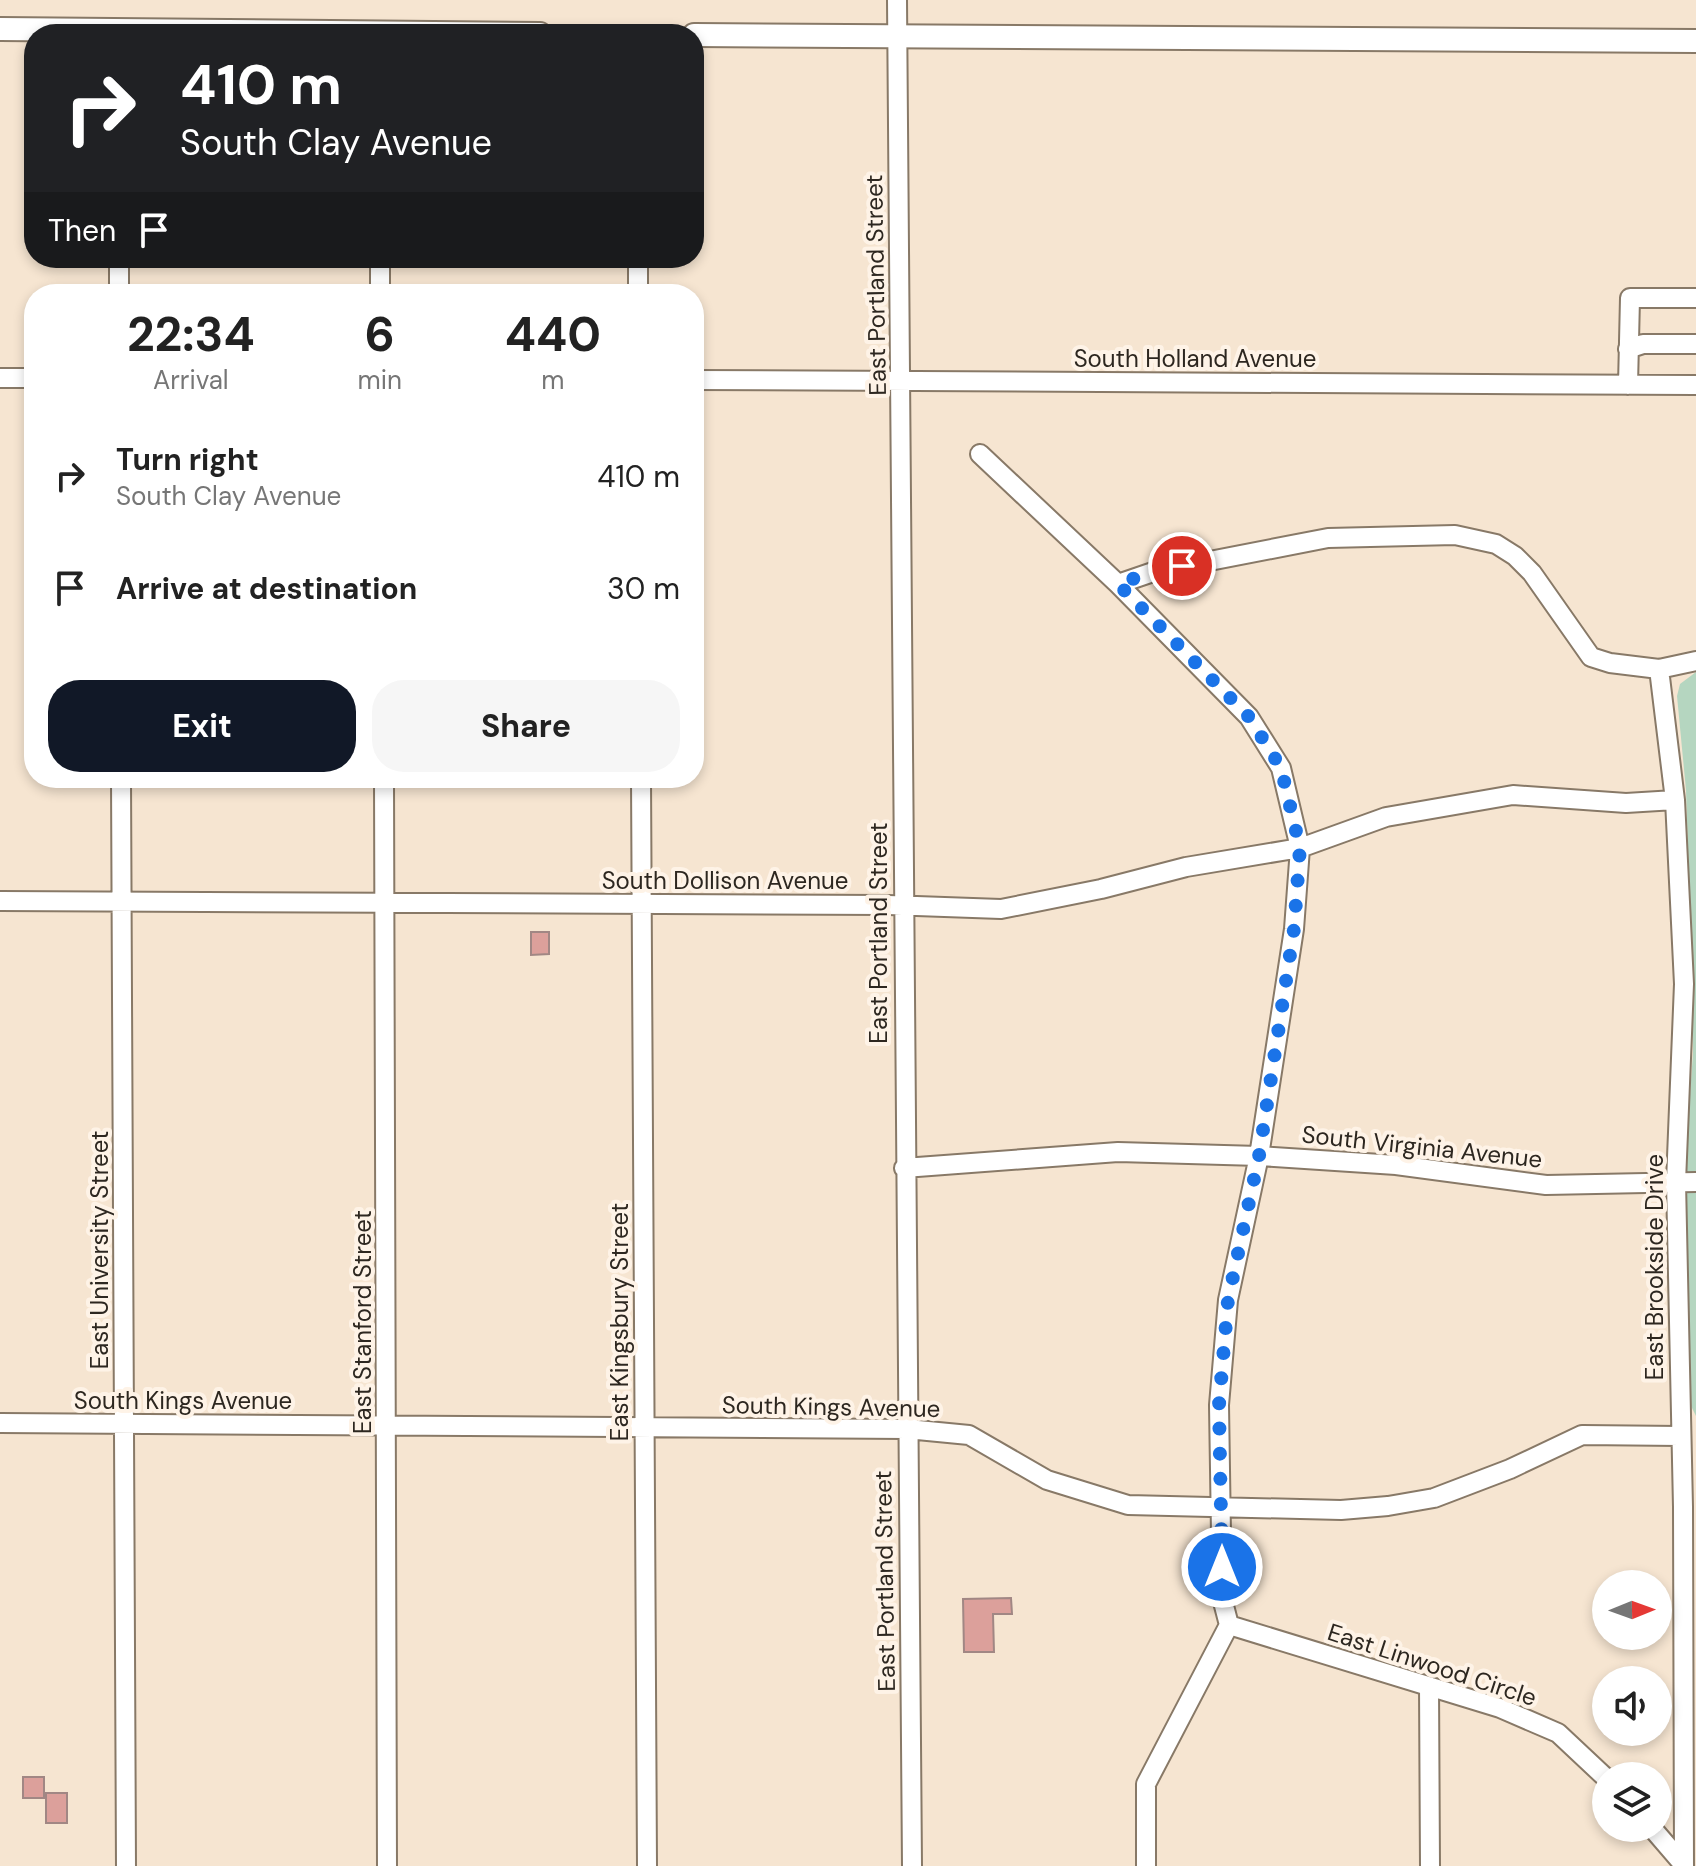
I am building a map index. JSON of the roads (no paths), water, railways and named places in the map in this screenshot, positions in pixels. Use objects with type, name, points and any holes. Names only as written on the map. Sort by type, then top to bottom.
[{"type":"main road","points":[[0,29],[24,30]]},
{"type":"main road","points":[[704,35],[1696,41]]},
{"type":"street","name":"East Portland Street","points":[[897,0],[912,1866]]},
{"type":"street","points":[[1628,385],[1630,298],[1696,298]]},
{"type":"street","points":[[1628,349],[1643,344],[1696,344]]},
{"type":"street","points":[[0,378],[24,378]]},
{"type":"street","name":"South Holland Avenue","points":[[704,380],[1696,385]]},
{"type":"street","points":[[980,454],[1118,584],[1249,717],[1281,768],[1300,848],[1294,929],[1259,1156],[1228,1300],[1219,1405],[1222,1598],[1229,1625],[1146,1784],[1146,1866]]},
{"type":"street","points":[[1118,584],[1153,572],[1328,538],[1455,535],[1496,544],[1515,556],[1532,573],[1591,657],[1610,663],[1659,669],[1691,661]]},
{"type":"street","name":"East Brookside Drive","points":[[1659,669],[1675,800],[1684,984],[1686,1182],[1680,1436],[1690,1741],[1684,1865]]},
{"type":"street","name":"East University Street","points":[[121,788],[126,1866]]},
{"type":"street","name":"East Stanford Street","points":[[384,788],[387,1866]]},
{"type":"street","name":"East Kingsbury Street","points":[[641,788],[647,1866]]},
{"type":"street","name":"South Dollison Avenue","points":[[0,901],[903,905],[1001,909],[1101,889],[1186,867],[1300,848],[1386,817],[1513,795],[1626,803],[1675,800]]},
{"type":"street","name":"South Virginia Avenue","points":[[904,1168],[1118,1152],[1259,1156],[1396,1165],[1546,1185],[1686,1182]]},
{"type":"street","name":"South Kings Avenue","points":[[0,1423],[907,1429],[969,1435],[1047,1480],[1128,1505],[1341,1510],[1434,1498],[1510,1469],[1582,1435],[1680,1436]]},
{"type":"street","name":"East Linwood Circle","points":[[1229,1625],[1500,1708],[1558,1733],[1592,1765]]},
{"type":"street","points":[[1429,1686],[1430,1866]]},
{"type":"street","points":[[1664,1842],[1684,1865]]}]
